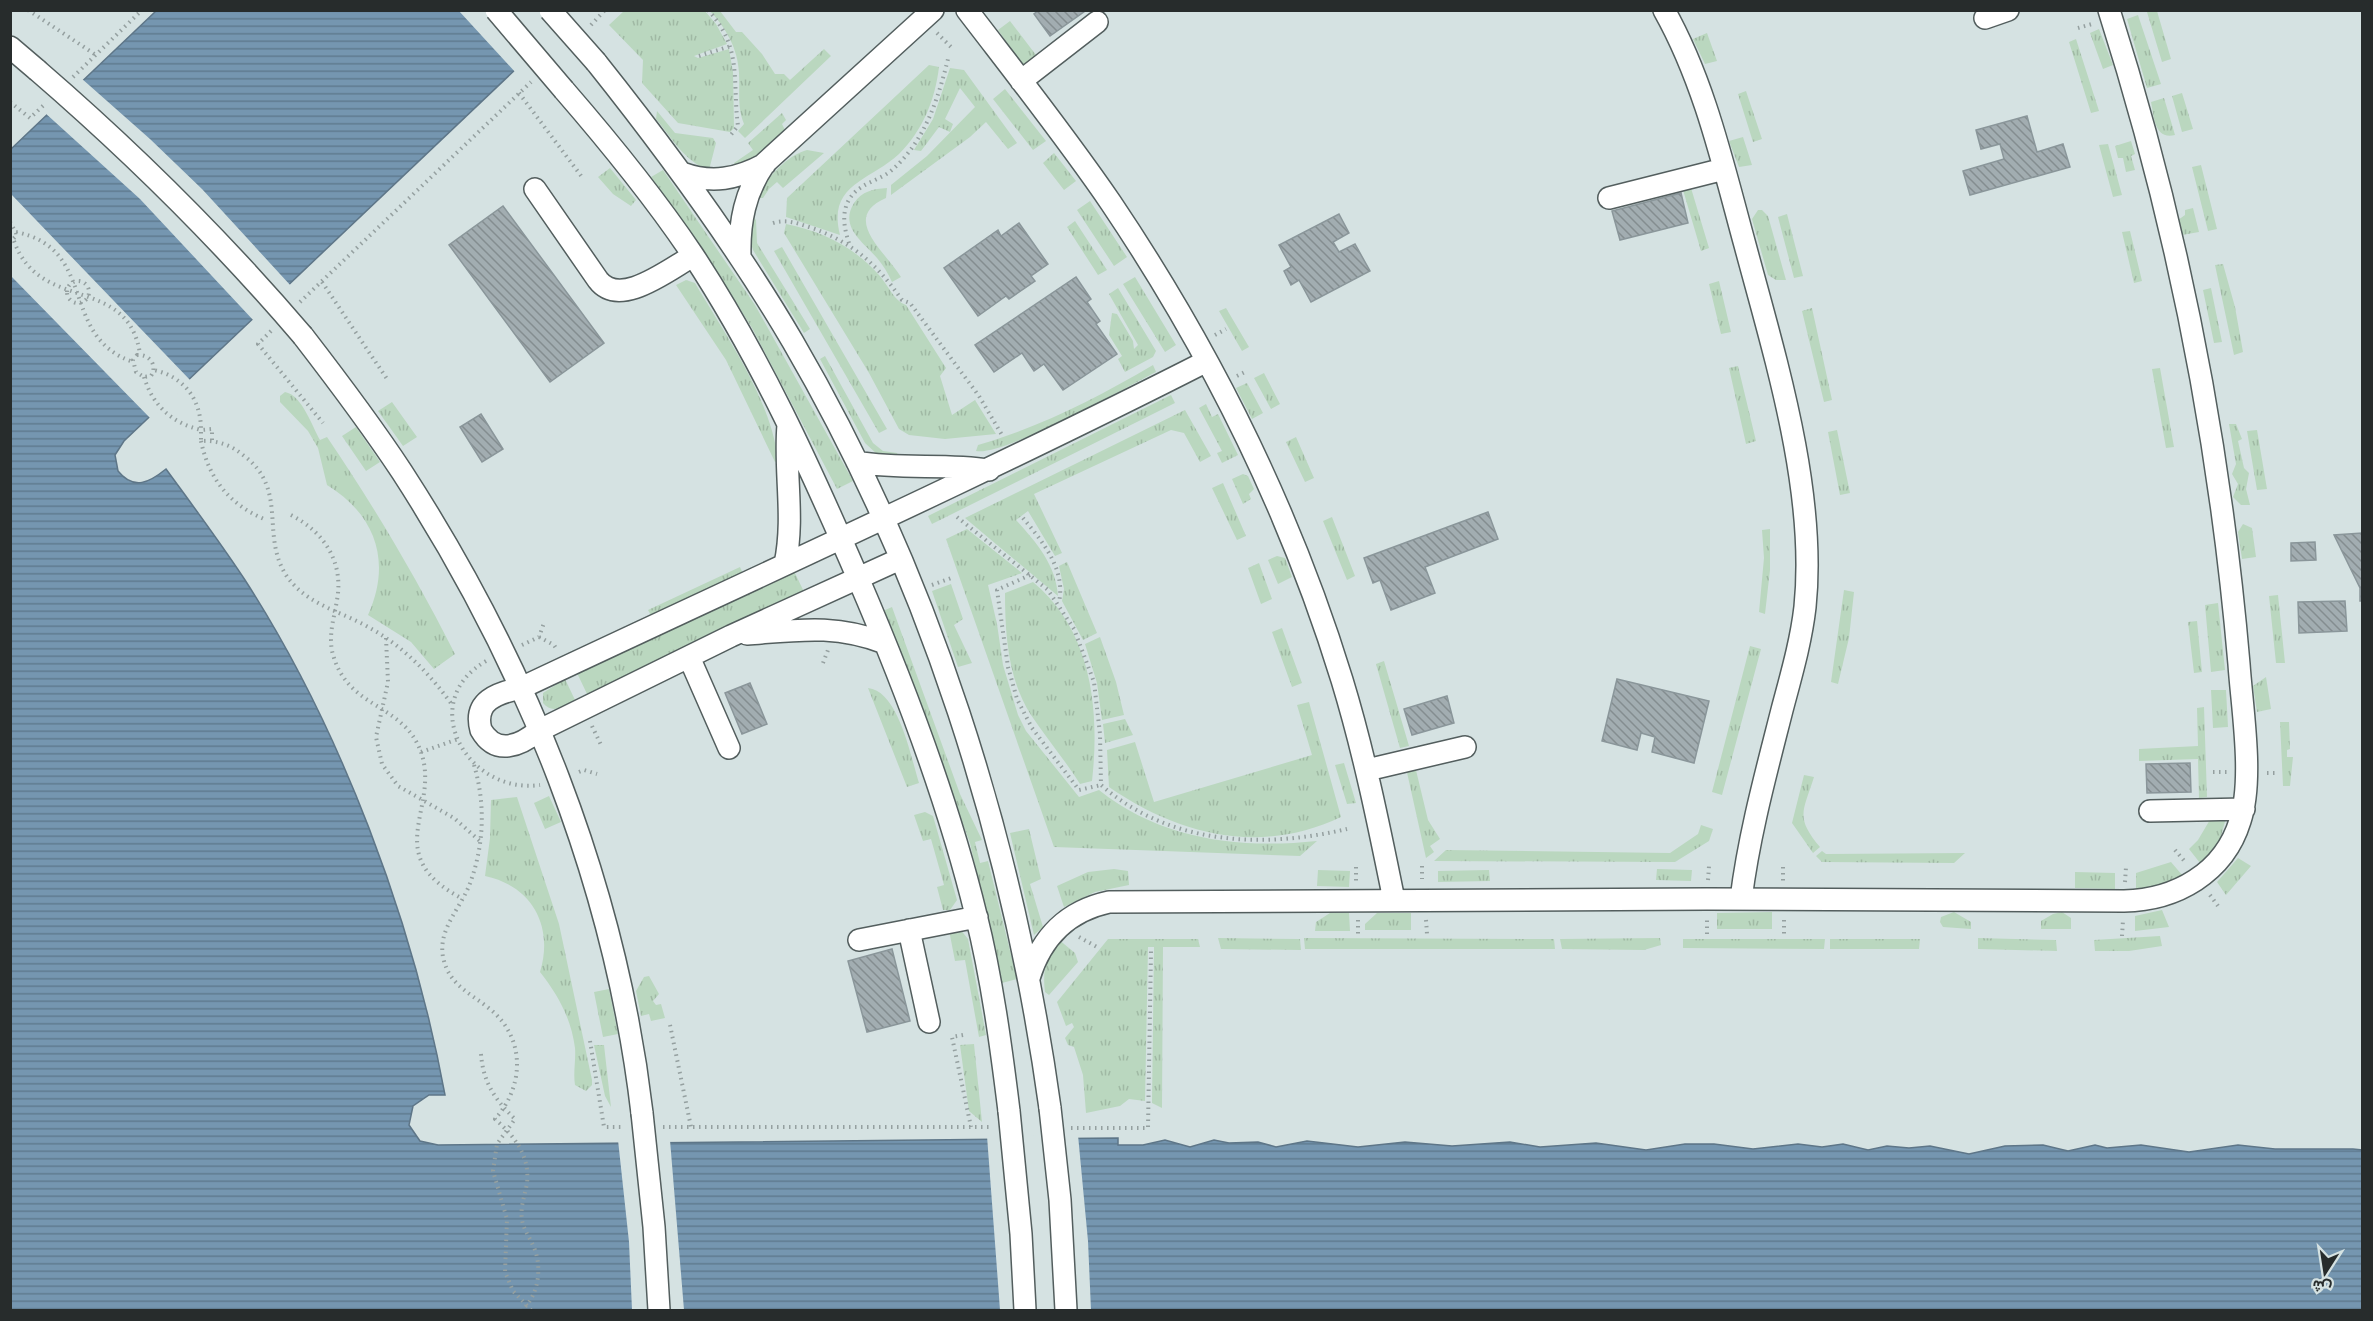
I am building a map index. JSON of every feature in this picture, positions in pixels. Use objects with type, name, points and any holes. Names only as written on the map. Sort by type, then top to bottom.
[{"type":"street","points":[[496,10],[611,144],[693,256],[743,337],[788,421],[842,539],[885,644],[939,790],[977,917],[1009,1111],[1022,1234],[1025,1311]]},
{"type":"street","points":[[550,10],[596,62],[682,173],[740,257],[804,360],[857,462],[918,602],[986,800],[1029,978],[1050,1108],[1060,1211],[1066,1311]]},
{"type":"street","points":[[967,10],[1111,203],[1207,361],[1252,450],[1306,577],[1342,680],[1367,770],[1394,900]]},
{"type":"street","points":[[1664,10],[1689,58],[1724,169],[1758,294],[1796,454],[1808,546],[1800,638],[1754,821],[1741,899]]},
{"type":"street","points":[[1985,18],[2008,10]]},
{"type":"street","points":[[1029,978],[1038,954],[1053,932],[1072,916],[1102,904],[1134,901],[1741,899],[2124,901],[2154,898],[2184,888],[2210,870],[2231,842],[2244,809],[2246,772],[2235,618],[2216,464],[2203,388],[2154,161],[2109,10]]},
{"type":"street","points":[[682,173],[720,180],[748,172],[765,163],[932,19]]},
{"type":"street","points":[[1021,81],[1097,22]]},
{"type":"street","points":[[10,48],[176,197],[241,265],[303,336],[374,430],[428,513],[476,599],[520,688],[563,788],[602,906],[625,996],[642,1113],[654,1227],[658,1311]]},
{"type":"street","points":[[740,257],[744,206],[752,184],[765,163]]},
{"type":"street","points":[[1609,198],[1724,169]]},
{"type":"street","points":[[535,189],[598,280],[609,290],[629,291],[693,256]]},
{"type":"street","points":[[900,559],[731,636],[538,731],[521,744],[504,747],[490,741],[481,730],[480,717],[485,703],[498,693],[520,688],[785,564],[883,521],[1207,361]]},
{"type":"street","points":[[785,564],[791,510],[786,462],[788,421]]},
{"type":"street","points":[[857,462],[900,468],[956,466],[990,470]]},
{"type":"street","points":[[731,636],[824,628],[856,634],[885,644]]},
{"type":"street","points":[[689,657],[729,748]]},
{"type":"street","points":[[1367,770],[1465,747]]},
{"type":"street","points":[[2150,811],[2244,809]]},
{"type":"street","points":[[859,940],[977,917]]},
{"type":"street","points":[[909,930],[929,1022]]},
{"type":"path","points":[[28,10],[96,55]]},
{"type":"path","points":[[71,79],[141,10]]},
{"type":"path","points":[[588,27],[606,10]]},
{"type":"path","points":[[708,10],[731,46],[735,62],[738,126],[729,137]]},
{"type":"path","points":[[932,19],[951,47]]},
{"type":"path","points":[[699,56],[731,46]]},
{"type":"path","points":[[849,244],[844,214],[850,197],[856,190],[892,170],[907,154],[936,104],[948,59]]},
{"type":"path","points":[[298,305],[536,77]]},
{"type":"path","points":[[519,93],[582,177]]},
{"type":"path","points":[[10,102],[30,118],[47,102]]},
{"type":"path","points":[[10,222],[16,232],[34,237],[55,250],[68,267],[86,320],[97,339],[113,353],[133,362]]},
{"type":"path","points":[[773,223],[796,223],[849,244],[866,255],[902,300],[910,303],[979,396],[1002,435]]},
{"type":"path","points":[[16,232],[12,241],[22,259],[37,276],[110,306],[123,317],[136,338],[140,354]]},
{"type":"path","points":[[74,282],[68,290],[69,299],[81,303]]},
{"type":"path","points":[[74,282],[86,285],[89,296]]},
{"type":"path","points":[[322,282],[387,379]]},
{"type":"path","points":[[81,303],[89,296]]},
{"type":"path","points":[[274,328],[258,344],[323,423]]},
{"type":"path","points":[[140,354],[134,357],[136,372],[144,377],[160,408],[178,423],[201,430],[212,429],[212,440]]},
{"type":"path","points":[[140,354],[149,358],[154,370],[171,376],[186,387],[199,411],[201,441],[210,470],[226,495],[250,513],[264,519]]},
{"type":"path","points":[[144,377],[151,376],[154,370]]},
{"type":"path","points":[[201,441],[212,440],[225,444],[249,459],[266,480],[274,506],[272,533],[277,556],[287,576],[308,598],[386,638],[423,668],[453,706]]},
{"type":"path","points":[[291,515],[316,531],[332,555],[339,583],[331,641],[339,670],[356,694],[402,723],[421,752],[425,775],[416,840],[424,864],[440,885],[463,899]]},
{"type":"path","points":[[957,517],[1030,575],[1059,603],[1082,646],[1094,682],[1100,734],[1101,785]]},
{"type":"path","points":[[1023,518],[1053,561],[1060,583],[1059,603]]},
{"type":"path","points":[[1030,575],[998,590],[1012,683],[1032,728],[1079,790],[1101,785],[1125,803],[1164,823],[1227,839],[1293,839],[1347,829]]},
{"type":"path","points":[[513,649],[539,637],[544,623]]},
{"type":"path","points":[[386,638],[389,667],[376,737],[382,764],[398,786],[454,818],[480,842]]},
{"type":"path","points":[[421,752],[450,742]]},
{"type":"path","points":[[474,765],[481,801],[480,842],[476,865],[463,899],[445,931],[442,947],[444,959],[453,980],[501,1020],[509,1031],[516,1051],[515,1084],[504,1109],[495,1119],[519,1144],[526,1163],[527,1184],[521,1213],[535,1250],[538,1270],[535,1289],[522,1311]]},
{"type":"path","points":[[569,775],[584,770],[597,774]]},
{"type":"path","points":[[2213,772],[2233,772]]},
{"type":"path","points":[[2175,850],[2191,869]]},
{"type":"path","points":[[1356,867],[1356,886]]},
{"type":"path","points":[[2206,889],[2218,906]]},
{"type":"path","points":[[1707,912],[1707,934]]},
{"type":"path","points":[[1784,913],[1784,934]]},
{"type":"path","points":[[1065,1128],[1148,1128],[1151,951]]},
{"type":"path","points":[[670,1024],[691,1127]]},
{"type":"path","points":[[963,1035],[952,1037],[970,1127]]},
{"type":"path","points":[[590,1041],[604,1126],[626,1126]]},
{"type":"path","points":[[481,1054],[487,1084],[504,1109],[515,1119],[505,1128],[496,1144],[493,1171],[507,1219],[505,1272],[513,1291],[531,1311]]},
{"type":"path","points":[[659,1127],[994,1127]]},
{"type":"green space","points":[[624,11],[705,11],[716,24],[727,44],[694,56],[698,58],[729,49],[733,72],[734,128],[730,132],[678,123],[642,83],[643,60],[609,25]]},
{"type":"green space","points":[[710,11],[720,11],[736,32],[742,32],[762,54],[775,74],[784,74],[790,80],[824,49],[831,56],[745,138],[738,131],[744,124],[734,47],[721,24]]},
{"type":"green space","points":[[2157,11],[2171,59],[2162,62],[2147,12]]},
{"type":"green space","points":[[2138,15],[2161,84],[2147,88],[2127,19]]},
{"type":"green space","points":[[1010,21],[1036,55],[1023,65],[998,30]]},
{"type":"green space","points":[[2099,29],[2113,65],[2103,69],[2090,33]]},
{"type":"green space","points":[[1707,33],[1717,61],[1705,64],[1693,39]]},
{"type":"green space","points":[[2076,39],[2099,111],[2091,113],[2069,42]]},
{"type":"green space","points":[[929,65],[939,67],[931,103],[921,125],[899,154],[845,194],[838,218],[840,235],[786,217],[787,198]]},
{"type":"green space","points":[[950,68],[964,70],[1017,143],[1008,149],[986,122],[970,137],[891,195],[891,185],[927,156],[975,107],[960,88],[945,119],[953,124],[950,132],[939,127],[921,151],[914,150],[933,119]]},
{"type":"green space","points":[[1005,89],[1046,141],[1033,150],[993,99]]},
{"type":"green space","points":[[1746,91],[1762,139],[1753,142],[1738,94]]},
{"type":"green space","points":[[2182,93],[2193,129],[2182,132],[2172,96]]},
{"type":"green space","points":[[2164,98],[2175,135],[2163,134],[2154,120],[2151,102]]},
{"type":"green space","points":[[657,111],[675,133],[713,138],[716,143],[709,170],[686,156],[656,119]]},
{"type":"green space","points":[[782,113],[786,120],[782,124],[785,130],[763,152],[737,168],[734,163],[753,150],[748,143]]},
{"type":"green space","points":[[1743,137],[1752,165],[1739,167],[1729,141]]},
{"type":"green space","points":[[2131,141],[2135,154],[2131,156],[2135,170],[2126,172],[2123,158],[2118,158],[2115,146]]},
{"type":"green space","points":[[2108,144],[2122,195],[2113,197],[2099,145]]},
{"type":"green space","points":[[807,150],[824,153],[783,188],[777,182],[763,198],[756,198],[777,169],[792,157]]},
{"type":"green space","points":[[1054,153],[1076,181],[1064,190],[1043,163]]},
{"type":"green space","points":[[2201,165],[2217,229],[2208,231],[2192,167]]},
{"type":"green space","points":[[610,168],[636,200],[631,206],[613,194],[598,177]]},
{"type":"green space","points":[[663,170],[755,305],[853,481],[837,489],[752,328],[704,251],[651,177]]},
{"type":"green space","points":[[887,188],[886,198],[873,206],[867,215],[866,225],[877,246],[901,277],[892,282],[879,261],[855,234],[849,219],[854,203],[864,193]]},
{"type":"green space","points":[[1691,188],[1709,248],[1701,251],[1683,190]]},
{"type":"green space","points":[[1090,201],[1127,257],[1114,266],[1077,210]]},
{"type":"green space","points":[[2193,208],[2199,232],[2182,235],[2178,220],[2185,215],[2185,210]]},
{"type":"green space","points":[[1758,210],[1762,210],[1768,216],[1786,280],[1776,280],[1768,275],[1752,219]]},
{"type":"green space","points":[[1787,214],[1803,276],[1794,278],[1778,217]]},
{"type":"green space","points":[[753,217],[756,220],[757,243],[810,329],[804,333],[753,250],[748,234]]},
{"type":"green space","points":[[1075,221],[1107,270],[1098,275],[1067,227]]},
{"type":"green space","points":[[786,224],[825,236],[848,248],[869,265],[895,296],[906,305],[946,368],[940,376],[952,415],[975,400],[996,434],[945,439],[909,435],[899,429],[869,373],[784,233]]},
{"type":"green space","points":[[2130,231],[2142,281],[2134,283],[2122,232]]},
{"type":"green space","points":[[782,247],[887,429],[879,433],[774,251]]},
{"type":"green space","points":[[2223,264],[2235,307],[2243,352],[2234,355],[2215,265]]},
{"type":"green space","points":[[1135,277],[1176,345],[1165,352],[1123,284]]},
{"type":"green space","points":[[686,280],[695,283],[757,391],[774,437],[778,460],[775,462],[726,360],[676,285]]},
{"type":"green space","points":[[1719,281],[1731,332],[1721,334],[1709,284]]},
{"type":"green space","points":[[1118,288],[1156,351],[1153,357],[1125,372],[1118,359],[1122,356],[1109,335],[1112,313],[1117,314],[1133,341],[1134,349],[1138,345],[1109,294]]},
{"type":"green space","points":[[2211,288],[2222,342],[2214,343],[2203,290]]},
{"type":"green space","points":[[1226,308],[1249,347],[1242,351],[1219,311]]},
{"type":"green space","points":[[1812,308],[1832,400],[1824,402],[1802,311]]},
{"type":"green space","points":[[825,356],[873,443],[883,451],[897,453],[899,457],[878,455],[865,443],[820,359]]},
{"type":"green space","points":[[1153,365],[1156,372],[1037,433],[990,450],[976,451],[978,445],[1024,430],[1068,411]]},
{"type":"green space","points":[[1738,366],[1756,441],[1746,444],[1729,368]]},
{"type":"green space","points":[[2160,368],[2174,447],[2166,448],[2152,369]]},
{"type":"green space","points":[[1264,373],[1280,404],[1271,409],[1254,378]]},
{"type":"green space","points":[[1247,383],[1263,413],[1252,419],[1236,388]]},
{"type":"green space","points":[[285,392],[297,399],[320,440],[327,437],[378,516],[426,598],[455,654],[434,669],[411,642],[368,615],[379,577],[375,541],[368,525],[357,511],[344,497],[327,485],[318,448],[308,431],[280,402],[280,396]]},
{"type":"green space","points":[[1171,395],[1175,403],[932,524],[928,516]]},
{"type":"green space","points":[[392,402],[417,437],[403,446],[378,411]]},
{"type":"green space","points":[[1206,404],[1212,417],[1218,414],[1238,455],[1222,463],[1217,453],[1222,451],[1199,408]]},
{"type":"green space","points":[[1185,410],[1211,456],[1200,462],[1184,433],[1171,430],[1034,494],[1062,553],[1055,556],[1028,511],[1016,520],[1038,546],[1049,564],[1054,574],[1058,596],[965,518]]},
{"type":"green space","points":[[2229,424],[2236,424],[2242,439],[2238,441],[2244,468],[2249,473],[2246,489],[2250,505],[2241,505],[2233,497],[2238,484],[2232,474],[2236,464]]},
{"type":"green space","points":[[356,427],[380,462],[366,471],[342,436]]},
{"type":"green space","points":[[1837,430],[1850,493],[1840,495],[1828,432]]},
{"type":"green space","points":[[2257,430],[2267,489],[2257,490],[2247,431]]},
{"type":"green space","points":[[1296,437],[1314,478],[1305,482],[1286,442]]},
{"type":"green space","points":[[1243,474],[1248,476],[1254,489],[1249,494],[1251,499],[1243,504],[1232,479]]},
{"type":"green space","points":[[1223,483],[1246,536],[1237,540],[1212,488]]},
{"type":"green space","points":[[1332,517],[1355,576],[1347,580],[1323,521]]},
{"type":"green space","points":[[2243,524],[2252,528],[2256,557],[2242,559],[2238,532]]},
{"type":"green space","points":[[967,529],[1022,573],[988,585],[1003,665],[1018,715],[1026,731],[1079,797],[1099,790],[1123,807],[1149,820],[1202,837],[1230,842],[1317,841],[1300,856],[1054,847],[946,539]]},
{"type":"green space","points":[[1770,529],[1770,570],[1765,614],[1759,612],[1764,558],[1762,530]]},
{"type":"green space","points":[[1277,556],[1285,558],[1292,577],[1278,584],[1268,560]]},
{"type":"green space","points":[[1067,562],[1097,633],[1083,640],[1062,601],[1064,589],[1059,566]]},
{"type":"green space","points":[[1259,563],[1272,599],[1261,604],[1248,568]]},
{"type":"green space","points":[[740,567],[744,576],[653,619],[648,610]]},
{"type":"green space","points":[[794,571],[805,594],[588,696],[577,673]]},
{"type":"green space","points":[[1033,582],[1053,602],[1068,624],[1080,648],[1088,673],[1094,727],[1092,781],[1080,784],[1031,715],[1017,687],[1009,656],[1005,593]]},
{"type":"green space","points":[[951,584],[963,619],[954,625],[972,663],[958,667],[932,591]]},
{"type":"green space","points":[[1844,590],[1854,592],[1849,638],[1838,684],[1831,682]]},
{"type":"green space","points":[[2278,595],[2285,663],[2276,663],[2269,596]]},
{"type":"green space","points":[[2218,603],[2225,670],[2211,672],[2205,605]]},
{"type":"green space","points":[[892,607],[960,794],[982,840],[975,842],[980,863],[988,861],[1017,979],[1002,983],[970,843],[883,611]]},
{"type":"green space","points":[[2197,621],[2202,672],[2194,673],[2188,622]]},
{"type":"green space","points":[[1282,628],[1302,683],[1292,687],[1272,632]]},
{"type":"green space","points":[[1100,637],[1116,682],[1124,715],[1102,720],[1097,683],[1085,644]]},
{"type":"green space","points":[[1750,646],[1761,649],[1722,795],[1712,792]]},
{"type":"green space","points":[[1384,661],[1409,746],[1400,748],[1376,664]]},
{"type":"green space","points":[[2266,677],[2271,709],[2257,712],[2253,686]]},
{"type":"green space","points":[[565,679],[575,700],[554,709],[547,707],[543,703],[543,693]]},
{"type":"green space","points":[[868,688],[879,692],[896,713],[908,743],[919,783],[907,787]]},
{"type":"green space","points":[[2211,690],[2226,690],[2228,727],[2213,728]]},
{"type":"green space","points":[[1309,702],[1341,817],[1311,829],[1281,835],[1251,837],[1222,835],[1164,818],[1109,787],[1107,750],[1135,742],[1154,802],[1312,755],[1297,705]]},
{"type":"green space","points":[[2204,707],[2207,797],[2199,798],[2198,759],[2139,761],[2139,749],[2198,746],[2197,708]]},
{"type":"green space","points":[[1125,719],[1133,735],[1105,743],[1103,724]]},
{"type":"green space","points":[[2280,722],[2289,722],[2290,749],[2287,750],[2287,757],[2293,757],[2290,786],[2283,786]]},
{"type":"green space","points":[[1344,763],[1356,803],[1347,804],[1335,765]]},
{"type":"green space","points":[[1415,766],[1428,820],[1440,839],[1430,846],[1434,852],[1426,858],[1406,768]]},
{"type":"green space","points":[[1804,775],[1814,777],[1804,807],[1804,821],[1820,847],[1813,853],[1792,823]]},
{"type":"green space","points":[[549,796],[561,822],[545,829],[534,803]]},
{"type":"green space","points":[[517,797],[559,924],[592,1080],[592,1085],[586,1091],[575,1085],[575,1048],[567,1017],[558,998],[540,972],[544,955],[544,939],[535,910],[515,889],[485,876],[490,838],[491,800]]},
{"type":"green space","points":[[925,812],[933,816],[957,900],[950,910],[943,910],[937,887],[944,885],[931,839],[923,841],[914,815]]},
{"type":"green space","points":[[2211,818],[2226,818],[2219,843],[2200,863],[2189,849],[2198,840]]},
{"type":"green space","points":[[1701,825],[1713,829],[1709,841],[1675,862],[1434,861],[1446,850],[1670,853],[1698,834]]},
{"type":"green space","points":[[1029,829],[1041,879],[1030,884],[1043,927],[1034,935],[1010,833]]},
{"type":"green space","points":[[1822,851],[1826,854],[1965,853],[1954,863],[1822,862],[1816,856]]},
{"type":"green space","points":[[2238,858],[2251,866],[2226,895],[2217,882]]},
{"type":"green space","points":[[2171,862],[2183,876],[2149,889],[2136,889],[2136,873]]},
{"type":"green space","points":[[1114,869],[1128,871],[1129,885],[1095,892],[1064,907],[1057,886],[1088,872]]},
{"type":"green space","points":[[1657,869],[1692,870],[1691,881],[1656,880]]},
{"type":"green space","points":[[1318,870],[1350,871],[1349,887],[1317,886]]},
{"type":"green space","points":[[1489,870],[1490,881],[1438,882],[1438,871]]},
{"type":"green space","points":[[2075,872],[2115,873],[2115,889],[2075,888]]},
{"type":"green space","points":[[2162,910],[2169,927],[2135,931],[2135,916]]},
{"type":"green space","points":[[1772,912],[1772,929],[1717,929],[1717,913]]},
{"type":"green space","points":[[1954,912],[1971,922],[1971,929],[1943,927],[1940,922],[1941,917]]},
{"type":"green space","points":[[2062,912],[2071,918],[2071,929],[2041,929],[2041,921]]},
{"type":"green space","points":[[1330,913],[1349,913],[1350,931],[1315,931],[1316,922]]},
{"type":"green space","points":[[1377,913],[1411,913],[1411,930],[1365,930],[1365,924]]},
{"type":"green space","points":[[960,929],[968,939],[986,1035],[979,1037],[965,960],[955,961],[949,930]]},
{"type":"green space","points":[[2160,936],[2162,946],[2129,951],[2095,951],[2094,940]]},
{"type":"green space","points":[[1218,938],[1300,939],[1301,950],[1221,949]]},
{"type":"green space","points":[[1304,938],[1554,939],[1555,949],[1305,949]]},
{"type":"green space","points":[[1660,938],[1661,945],[1644,950],[1562,949],[1560,939]]},
{"type":"green space","points":[[1978,938],[2056,940],[2057,951],[1978,949]]},
{"type":"green space","points":[[1058,939],[1075,953],[1078,962],[1049,995],[1045,992],[1045,970],[1048,958]]},
{"type":"green space","points":[[1108,939],[1198,939],[1200,947],[1163,947],[1162,1108],[1152,1103],[1154,947],[1148,947],[1145,1101],[1129,1099],[1120,1106],[1086,1113],[1083,1075],[1074,1047],[1068,1045],[1065,1038],[1074,1027],[1072,1023],[1066,1026],[1057,1002]]},
{"type":"green space","points":[[1683,939],[1825,939],[1824,949],[1683,948]]},
{"type":"green space","points":[[1830,939],[1920,939],[1919,949],[1830,949]]},
{"type":"green space","points":[[649,976],[659,994],[653,1001],[656,1005],[661,1004],[665,1018],[651,1021],[649,1014],[641,1016],[636,991],[644,977]]},
{"type":"green space","points":[[609,989],[618,1034],[603,1037],[594,992]]},
{"type":"green space","points":[[974,1044],[982,1122],[969,1111],[960,1045]]},
{"type":"green space","points":[[594,1045],[604,1045],[611,1107],[605,1096]]},
{"type":"water","points":[[156,11],[577,11],[124,441],[115,455],[118,471],[136,483],[148,481],[166,469],[236,566],[280,638],[342,763],[369,828],[414,962],[445,1095],[429,1095],[413,1106],[409,1125],[420,1141],[438,1145],[1118,1138],[1118,1145],[1143,1145],[1165,1140],[1190,1147],[1214,1140],[1229,1143],[1258,1142],[1276,1147],[1307,1141],[1358,1147],[1405,1142],[1452,1146],[1510,1142],[1540,1147],[1596,1143],[1646,1150],[1685,1144],[1714,1144],[1753,1149],[1798,1144],[1822,1147],[1843,1144],[1868,1150],[1887,1146],[1909,1148],[1930,1146],[1969,1154],[2005,1146],[2043,1145],[2068,1151],[2095,1145],[2107,1148],[2141,1145],[2189,1152],[2238,1145],[2275,1149],[2353,1149],[2362,1150],[2362,1310],[11,1310],[11,149]]},
{"type":"pier","points":[[580,10],[516,73],[459,11]]},
{"type":"pier","points":[[81,78],[202,189],[291,286],[254,321],[140,199],[44,112]]},
{"type":"pier","points":[[11,194],[191,381],[151,419],[11,276]]},
{"type":"pier","points":[[1078,1135],[1088,1241],[1091,1310],[1000,1310],[987,1136]]},
{"type":"pier","points":[[618,1140],[670,1140],[684,1310],[632,1310],[629,1242]]},
{"type":"building","points":[[1039,10],[1085,11],[1050,36],[1034,14]]},
{"type":"building","points":[[2027,116],[2037,152],[2063,144],[2070,167],[1970,195],[1963,171],[2004,159],[2000,144],[1981,149],[1976,130]]},
{"type":"building","points":[[1681,193],[1688,223],[1620,240],[1612,211]]},
{"type":"building","points":[[503,206],[604,343],[550,382],[449,245]]},
{"type":"building","points":[[1339,214],[1349,233],[1333,242],[1339,252],[1355,244],[1370,271],[1311,302],[1299,280],[1291,285],[1284,271],[1291,267],[1279,245]]},
{"type":"building","points":[[1019,223],[1048,264],[1031,276],[1035,281],[1009,299],[1006,296],[978,316],[944,268],[998,230],[1001,236]]},
{"type":"building","points":[[1076,277],[1091,299],[1087,302],[1100,321],[1096,324],[1117,354],[1063,390],[1044,364],[1034,371],[1022,353],[994,372],[975,345]]},
{"type":"building","points":[[481,414],[503,449],[482,462],[460,427]]},
{"type":"building","points":[[1488,512],[1498,539],[1425,567],[1435,593],[1391,610],[1380,580],[1373,583],[1364,558]]},
{"type":"building","points":[[2362,533],[2362,601],[2360,601],[2360,588],[2334,535]]},
{"type":"building","points":[[2315,542],[2316,560],[2291,561],[2291,543]]},
{"type":"building","points":[[2345,601],[2347,631],[2299,633],[2298,602]]},
{"type":"building","points":[[1617,679],[1709,701],[1694,763],[1652,752],[1655,737],[1641,733],[1637,750],[1602,741]]},
{"type":"building","points":[[750,683],[767,724],[742,734],[725,693]]},
{"type":"building","points":[[1447,696],[1454,723],[1412,735],[1404,709]]},
{"type":"building","points":[[2190,763],[2191,792],[2147,793],[2146,764]]},
{"type":"building","points":[[892,949],[910,1021],[867,1032],[848,961]]}]
